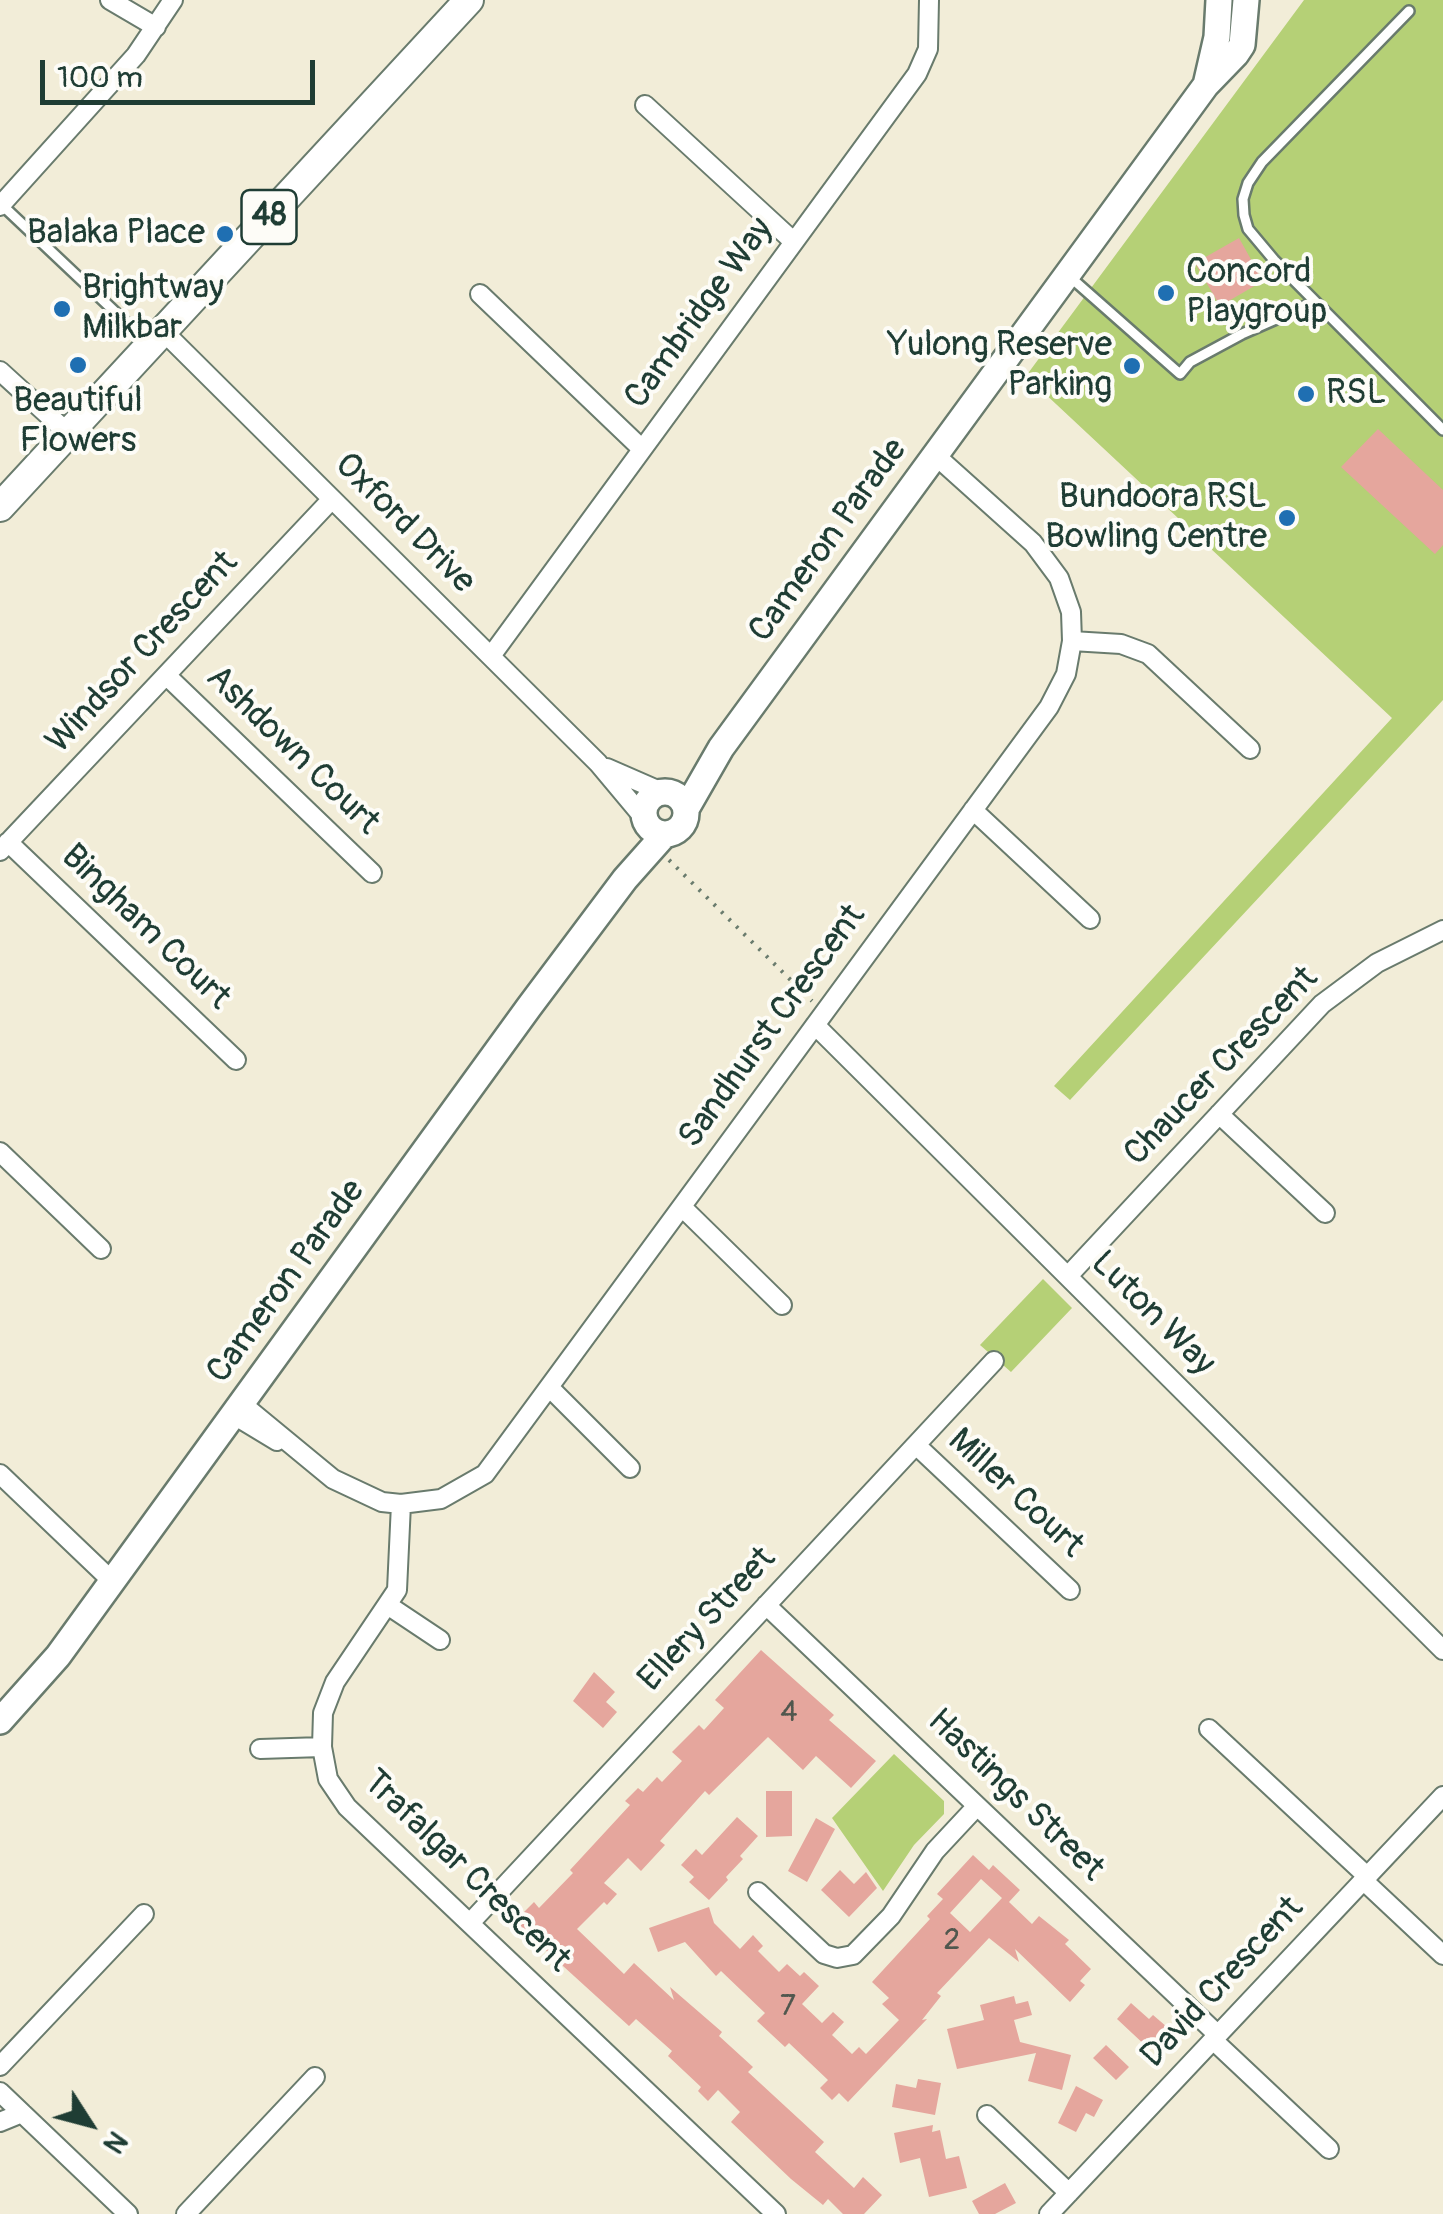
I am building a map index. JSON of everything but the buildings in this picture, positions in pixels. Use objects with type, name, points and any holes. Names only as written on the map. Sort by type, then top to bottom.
[{"type":"main road","name":"48","points":[[0,507],[469,0]]},
{"type":"street","points":[[110,0],[156,27]]},
{"type":"street","points":[[1,205],[126,67],[172,0]]},
{"type":"street","name":"Cambridge Way","points":[[492,656],[918,74],[928,49],[929,0]]},
{"type":"street","name":"Cameron Parade","points":[[1206,85],[1217,37],[1219,0]]},
{"type":"street","name":"Cameron Parade","points":[[672,798],[695,788],[1206,85],[1242,45],[1246,0]]},
{"type":"street","points":[[645,105],[794,242]]},
{"type":"street","points":[[480,294],[642,449]]},
{"type":"street","name":"Oxford Drive","points":[[157,338],[332,499],[492,656],[598,763],[652,831]]},
{"type":"street","points":[[0,371],[69,434]]},
{"type":"street","name":"Sandhurst Crescent","points":[[238,1409],[352,1490],[382,1502],[401,1504],[441,1498],[485,1474],[973,810],[1059,691],[1072,641],[1067,594],[1048,561],[936,455]]},
{"type":"street","name":"Windsor Crescent","points":[[4,847],[332,499]]},
{"type":"street","points":[[1072,641],[1121,644],[1148,654],[1250,749]]},
{"type":"street","name":"Ashdown Court","points":[[166,676],[372,873]]},
{"type":"street","name":"Oxford Drive","points":[[598,763],[672,798]]},
{"type":"street","points":[[672,798],[681,826],[652,831],[645,804],[672,798]]},
{"type":"street","points":[[973,810],[1090,919]]},
{"type":"street","name":"Cameron Parade","points":[[0,1720],[49,1666],[112,1581],[625,880],[652,831]]},
{"type":"street","name":"Bingham Court","points":[[4,847],[236,1060]]},
{"type":"street","name":"Chaucer Crescent","points":[[1068,1276],[1322,1004],[1376,963],[1443,930]]},
{"type":"street","name":"Luton Way","points":[[815,1025],[1443,1650]]},
{"type":"street","points":[[1219,1114],[1325,1213]]},
{"type":"street","points":[[0,1152],[101,1249]]},
{"type":"street","points":[[682,1206],[782,1305]]},
{"type":"street","name":"Ellery Street","points":[[470,1923],[994,1361]]},
{"type":"street","points":[[550,1388],[630,1468]]},
{"type":"street","name":"Miller Court","points":[[916,1444],[1070,1590]]},
{"type":"street","points":[[0,1474],[112,1581]]},
{"type":"street","name":"Trafalgar Crescent","points":[[401,1504],[400,1577],[390,1606],[328,1696],[323,1713],[322,1747],[328,1779],[346,1807],[776,2214]]},
{"type":"street","name":"Hastings Street","points":[[766,1605],[1329,2149]]},
{"type":"street","points":[[390,1606],[440,1640]]},
{"type":"street","points":[[1209,1729],[1443,1955]]},
{"type":"street","points":[[260,1749],[322,1747]]},
{"type":"street","name":"David Crescent","points":[[1064,2205],[1443,1796]]},
{"type":"street","points":[[758,1892],[824,1954],[837,1958],[853,1955],[891,1916],[935,1852],[978,1806]]},
{"type":"street","points":[[0,2066],[144,1914]]},
{"type":"street","points":[[186,2214],[315,2077]]},
{"type":"street","points":[[0,2092],[128,2214]]},
{"type":"street","points":[[0,2122],[22,2113]]},
{"type":"street","points":[[988,2116],[1064,2205]]},
{"type":"lane","points":[[1409,10],[1262,162],[1243,199],[1248,228],[1274,260],[1443,430]]},
{"type":"lane","points":[[1,205],[157,338]]},
{"type":"lane","points":[[1068,275],[1180,374],[1190,362],[1242,334],[1315,302]]},
{"type":"path","points":[[652,831],[812,1001]]},
{"type":"green space","points":[[1304,0],[1443,0],[1443,700],[1070,1100],[1054,1086],[1392,718],[1026,376]]},
{"type":"green space","points":[[1043,1279],[1072,1308],[1011,1372],[980,1345]]},
{"type":"green space","points":[[894,1754],[944,1801],[944,1814],[914,1845],[883,1891],[832,1818]]},
{"type":"place","name":"Balaka Place","points":[[225,234]]},
{"type":"place","name":"Concord Playgroup","points":[[1166,293]]},
{"type":"place","name":"Brightway Milkbar","points":[[62,309]]},
{"type":"place","name":"Beautiful Flowers","points":[[78,365]]},
{"type":"place","name":"Yulong Reserve Parking","points":[[1132,366]]},
{"type":"place","name":"RSL","points":[[1306,394]]},
{"type":"place","name":"Bundoora RSL Bowling Centre","points":[[1287,518]]}]
